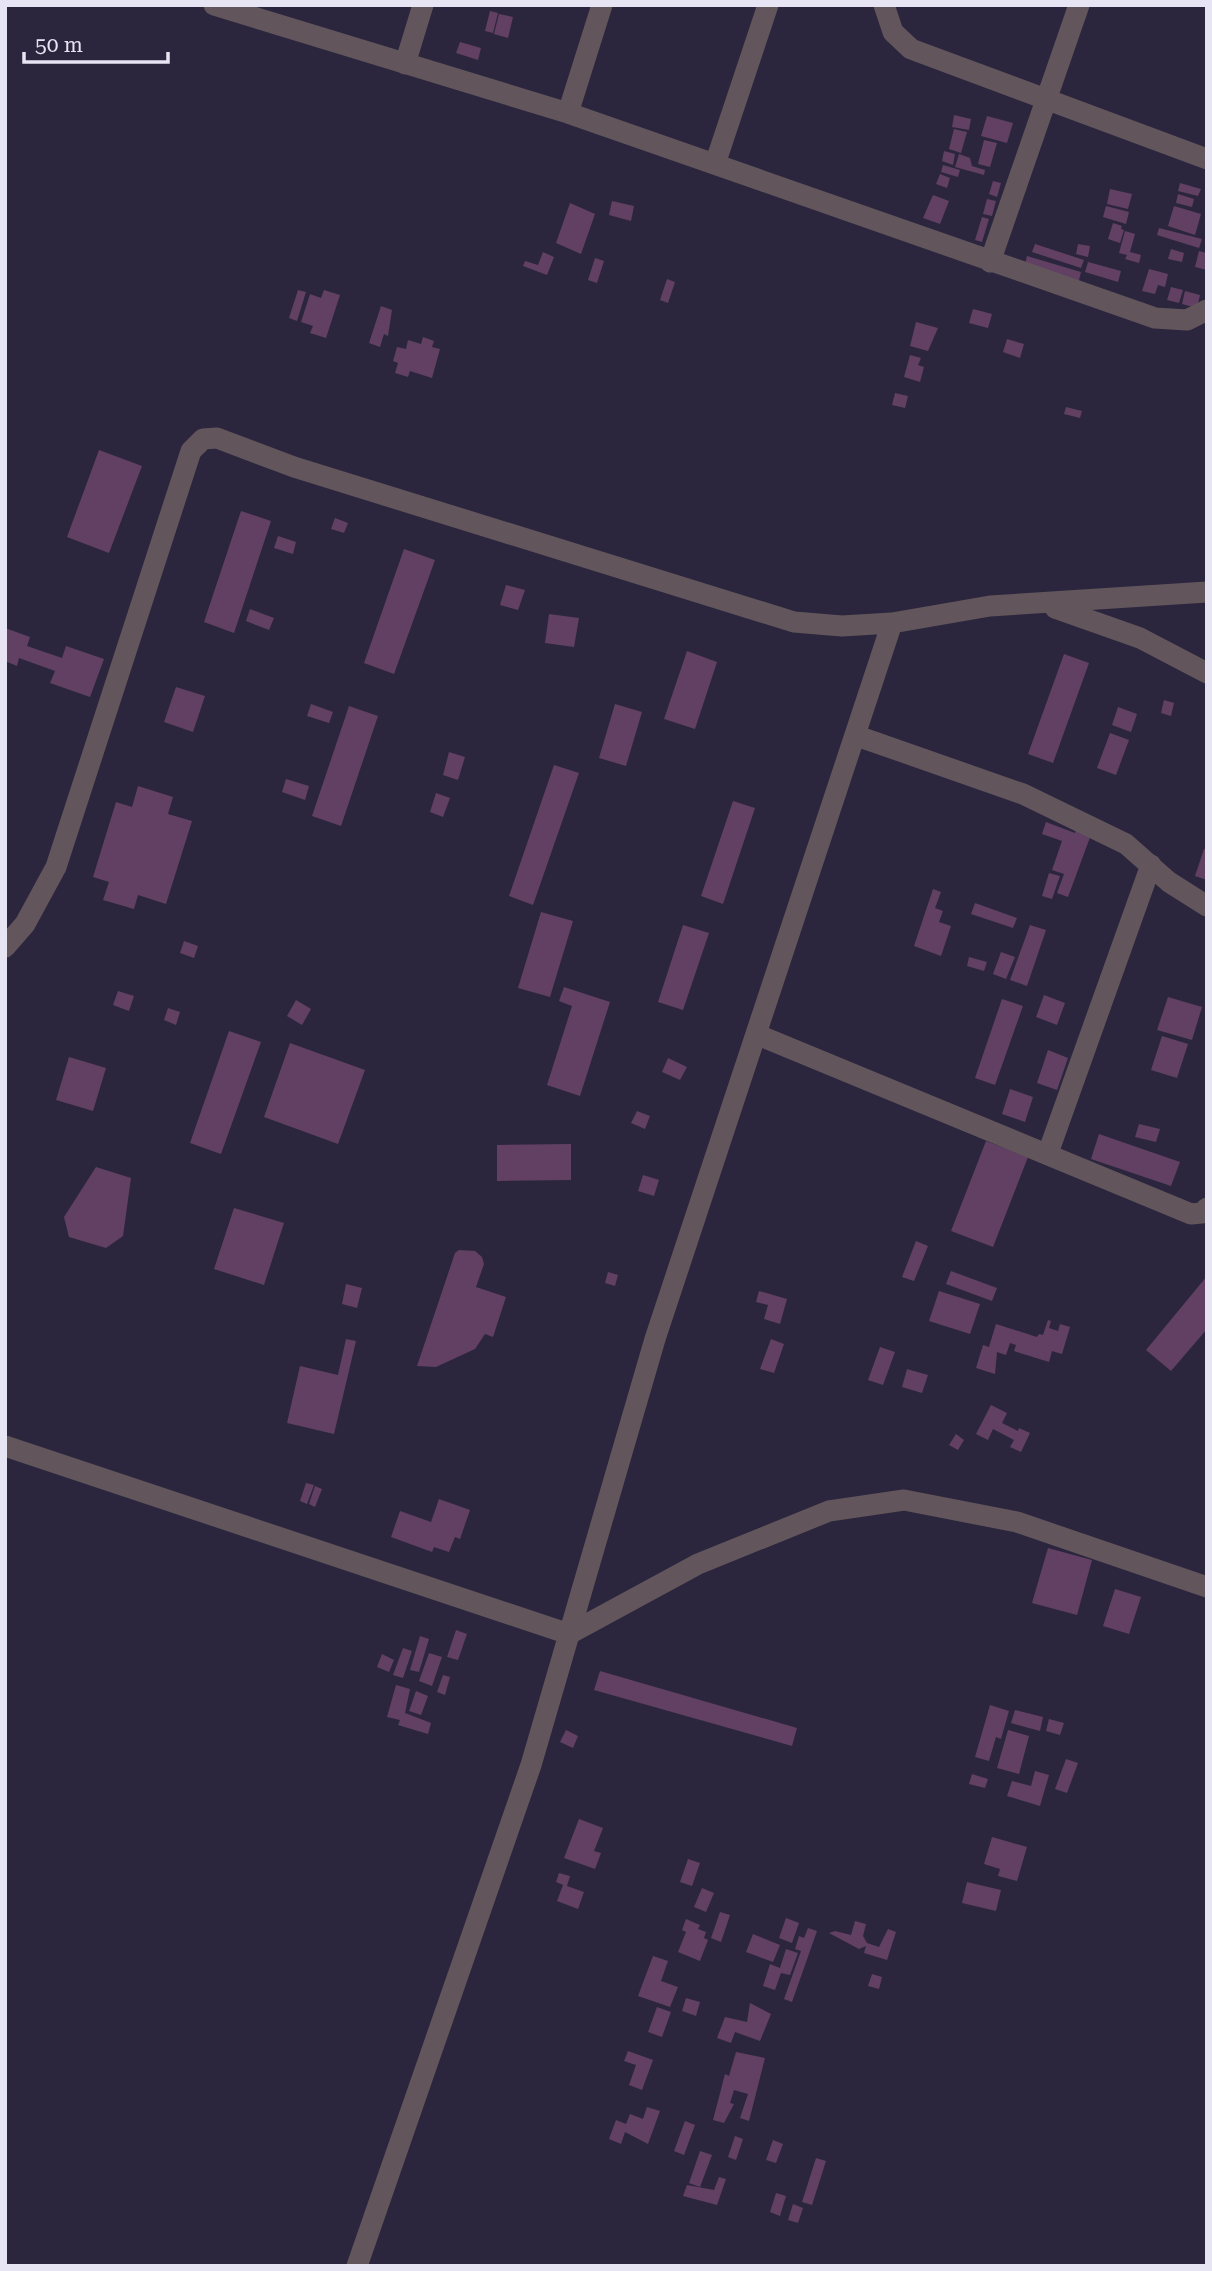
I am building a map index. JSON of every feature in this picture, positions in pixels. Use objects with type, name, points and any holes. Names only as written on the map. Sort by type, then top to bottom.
[{"type":"street","points":[[214,5],[568,113],[1155,318],[1186,320],[1207,310]]},
{"type":"street","points":[[405,64],[423,5]]},
{"type":"street","points":[[568,113],[602,5]]},
{"type":"street","points":[[715,164],[768,5]]},
{"type":"street","points":[[884,5],[893,32],[911,49],[1207,159]]},
{"type":"street","points":[[990,262],[1079,5]]},
{"type":"street","points":[[5,947],[25,924],[56,867],[191,452],[203,439],[217,438],[294,467],[794,622],[842,626],[892,623],[990,606],[1207,592]]},
{"type":"street","points":[[1040,604],[1109,625],[1207,673]]},
{"type":"street","points":[[357,2266],[531,1765],[655,1339],[857,736],[892,623]]},
{"type":"street","points":[[857,736],[1023,794],[1126,844],[1169,882],[1207,906]]},
{"type":"street","points":[[1048,1153],[1151,865]]},
{"type":"street","points":[[758,1035],[1191,1214],[1202,1213],[1207,1208]]},
{"type":"street","points":[[5,1447],[569,1634],[698,1564],[830,1511],[904,1500],[1017,1522],[1207,1587]]},
{"type":"building","points":[[490,11],[498,13],[493,33],[485,31]]},
{"type":"building","points":[[499,14],[513,17],[508,38],[494,34]]},
{"type":"building","points":[[460,42],[481,48],[478,60],[456,53]]},
{"type":"building","points":[[954,115],[971,119],[969,130],[952,127]]},
{"type":"building","points":[[987,116],[1013,123],[1007,143],[981,136]]},
{"type":"building","points":[[954,129],[967,132],[961,153],[949,149]]},
{"type":"building","points":[[984,140],[997,143],[990,167],[978,164]]},
{"type":"building","points":[[944,151],[955,154],[953,165],[942,161]]},
{"type":"building","points":[[959,154],[970,158],[972,166],[985,170],[984,175],[955,167]]},
{"type":"building","points":[[943,165],[960,170],[958,177],[941,172]]},
{"type":"building","points":[[940,174],[950,178],[947,188],[936,184]]},
{"type":"building","points":[[993,181],[1001,183],[997,197],[989,194]]},
{"type":"building","points":[[1180,183],[1201,189],[1198,196],[1178,191]]},
{"type":"building","points":[[1110,189],[1132,194],[1128,209],[1107,204]]},
{"type":"building","points":[[1178,194],[1194,199],[1192,207],[1176,203]]},
{"type":"building","points":[[933,195],[949,201],[940,224],[923,218]]},
{"type":"building","points":[[987,199],[996,201],[992,216],[983,214]]},
{"type":"building","points":[[612,201],[634,206],[631,221],[609,215]]},
{"type":"building","points":[[570,203],[595,214],[581,254],[556,243]]},
{"type":"building","points":[[1106,206],[1129,212],[1126,224],[1103,217]]},
{"type":"building","points":[[1174,206],[1201,214],[1195,235],[1168,226]]},
{"type":"building","points":[[982,217],[989,219],[982,242],[975,240]]},
{"type":"building","points":[[1113,223],[1122,226],[1121,229],[1124,230],[1120,243],[1108,239]]},
{"type":"building","points":[[1159,228],[1202,239],[1199,248],[1157,235]]},
{"type":"building","points":[[1125,231],[1135,234],[1130,252],[1141,255],[1139,263],[1125,259],[1127,255],[1119,253]]},
{"type":"building","points":[[1035,244],[1084,260],[1081,268],[1032,252]]},
{"type":"building","points":[[1078,244],[1090,246],[1088,257],[1076,254]]},
{"type":"building","points":[[1171,249],[1184,253],[1182,262],[1168,259]]},
{"type":"building","points":[[1199,251],[1207,253],[1207,270],[1195,267]]},
{"type":"building","points":[[543,252],[554,257],[547,275],[523,266],[525,261],[538,265]]},
{"type":"building","points":[[1027,256],[1081,272],[1078,284],[1024,268]]},
{"type":"building","points":[[595,258],[604,261],[597,283],[588,280]]},
{"type":"building","points":[[1088,262],[1121,271],[1118,282],[1085,272]]},
{"type":"building","points":[[1149,269],[1168,274],[1165,287],[1158,285],[1155,294],[1142,291]]},
{"type":"building","points":[[667,279],[675,282],[668,303],[660,300]]},
{"type":"building","points":[[1171,287],[1183,290],[1179,303],[1167,300]]},
{"type":"building","points":[[298,290],[306,292],[297,321],[289,318]]},
{"type":"building","points":[[324,290],[340,295],[326,338],[310,333],[313,326],[301,322],[310,294],[321,298]]},
{"type":"building","points":[[1185,291],[1200,295],[1197,308],[1182,304]]},
{"type":"building","points":[[381,306],[392,310],[388,336],[384,334],[380,347],[369,343]]},
{"type":"building","points":[[973,309],[992,314],[988,328],[969,323]]},
{"type":"building","points":[[916,322],[938,328],[928,351],[910,346]]},
{"type":"building","points":[[423,337],[434,341],[432,347],[440,349],[432,378],[410,371],[408,377],[395,373],[398,363],[393,361],[397,347],[406,349],[408,340],[421,344]]},
{"type":"building","points":[[1007,339],[1024,344],[1020,358],[1003,352]]},
{"type":"building","points":[[910,355],[921,358],[918,365],[924,367],[920,382],[904,377]]},
{"type":"building","points":[[895,393],[908,396],[905,408],[892,405]]},
{"type":"building","points":[[1066,407],[1082,411],[1080,418],[1064,414]]},
{"type":"building","points":[[99,450],[142,466],[109,553],[67,537]]},
{"type":"building","points":[[241,511],[271,521],[234,633],[204,622]]},
{"type":"building","points":[[335,518],[348,523],[344,533],[331,529]]},
{"type":"building","points":[[278,536],[296,542],[293,554],[274,548]]},
{"type":"building","points":[[404,549],[435,560],[394,674],[364,663]]},
{"type":"building","points":[[506,585],[525,590],[518,610],[500,605]]},
{"type":"building","points":[[250,609],[274,618],[269,630],[246,621]]},
{"type":"building","points":[[549,614],[579,618],[574,647],[545,643]]},
{"type":"building","points":[[5,628],[30,637],[27,646],[62,658],[66,646],[104,659],[90,697],[50,683],[55,671],[19,658],[17,666],[5,661]]},
{"type":"building","points":[[687,651],[717,662],[695,729],[664,719]]},
{"type":"building","points":[[1064,654],[1089,663],[1053,763],[1028,754]]},
{"type":"building","points":[[176,687],[205,696],[193,732],[164,722]]},
{"type":"building","points":[[1164,700],[1174,703],[1171,716],[1161,713]]},
{"type":"building","points":[[311,704],[333,712],[329,723],[307,716]]},
{"type":"building","points":[[615,704],[642,712],[626,766],[599,758]]},
{"type":"building","points":[[349,706],[378,716],[341,826],[312,816]]},
{"type":"building","points":[[1118,707],[1137,714],[1131,732],[1112,725]]},
{"type":"building","points":[[1110,733],[1129,740],[1116,775],[1097,768]]},
{"type":"building","points":[[449,752],[465,757],[458,780],[443,775]]},
{"type":"building","points":[[554,765],[579,773],[533,905],[509,896]]},
{"type":"building","points":[[286,779],[309,786],[305,800],[282,792]]},
{"type":"building","points":[[138,786],[173,797],[168,814],[192,821],[166,904],[138,895],[134,909],[103,900],[109,882],[93,877],[116,802],[132,807]]},
{"type":"building","points":[[436,793],[450,798],[443,817],[430,812]]},
{"type":"building","points":[[733,801],[755,808],[723,904],[701,896]]},
{"type":"building","points":[[1046,822],[1075,833],[1077,827],[1092,832],[1068,897],[1057,893],[1064,874],[1052,870],[1062,841],[1042,834]]},
{"type":"building","points":[[1204,849],[1207,850],[1207,880],[1195,876]]},
{"type":"building","points":[[1049,873],[1060,876],[1052,899],[1042,896]]},
{"type":"building","points":[[933,889],[941,892],[935,908],[943,911],[939,922],[951,926],[941,956],[914,946]]},
{"type":"building","points":[[975,903],[1017,918],[1013,928],[971,914]]},
{"type":"building","points":[[541,912],[573,921],[550,997],[518,988]]},
{"type":"building","points":[[683,925],[709,933],[683,1010],[658,1002]]},
{"type":"building","points":[[1030,925],[1046,930],[1027,986],[1010,980]]},
{"type":"building","points":[[184,941],[198,946],[194,958],[180,953]]},
{"type":"building","points":[[1001,952],[1015,957],[1006,979],[993,974]]},
{"type":"building","points":[[969,957],[987,962],[984,971],[967,966]]},
{"type":"building","points":[[564,987],[610,1002],[580,1096],[547,1085],[572,1006],[559,1001]]},
{"type":"building","points":[[118,991],[134,996],[129,1011],[113,1005]]},
{"type":"building","points":[[1044,995],[1065,1003],[1057,1025],[1036,1017]]},
{"type":"building","points":[[1168,997],[1202,1007],[1192,1040],[1157,1030]]},
{"type":"building","points":[[1002,999],[1023,1006],[995,1085],[975,1078]]},
{"type":"building","points":[[296,1000],[311,1009],[302,1025],[287,1016]]},
{"type":"building","points":[[168,1008],[180,1012],[176,1025],[164,1020]]},
{"type":"building","points":[[229,1031],[261,1042],[221,1154],[190,1143]]},
{"type":"building","points":[[1162,1036],[1188,1044],[1177,1078],[1151,1070]]},
{"type":"building","points":[[290,1043],[365,1070],[338,1144],[264,1117]]},
{"type":"building","points":[[1048,1050],[1068,1058],[1057,1090],[1037,1083]]},
{"type":"building","points":[[69,1057],[106,1068],[93,1111],[56,1100]]},
{"type":"building","points":[[668,1058],[687,1067],[680,1080],[662,1072]]},
{"type":"building","points":[[1010,1089],[1033,1097],[1025,1122],[1002,1114]]},
{"type":"building","points":[[637,1111],[650,1116],[645,1129],[631,1123]]},
{"type":"building","points":[[1139,1124],[1160,1129],[1156,1142],[1135,1137]]},
{"type":"building","points":[[1099,1134],[1180,1162],[1171,1186],[1091,1159]]},
{"type":"building","points":[[986,1141],[1028,1157],[993,1247],[951,1231]]},
{"type":"building","points":[[571,1144],[571,1180],[497,1181],[497,1145]]},
{"type":"building","points":[[96,1167],[131,1178],[123,1236],[106,1248],[69,1237],[64,1217]]},
{"type":"building","points":[[643,1175],[659,1180],[654,1196],[638,1191]]},
{"type":"building","points":[[234,1208],[284,1223],[264,1285],[214,1269]]},
{"type":"building","points":[[916,1241],[928,1246],[914,1281],[902,1277]]},
{"type":"building","points":[[459,1250],[475,1251],[482,1257],[484,1264],[476,1287],[506,1297],[493,1337],[485,1334],[475,1349],[436,1367],[417,1366],[455,1253]]},
{"type":"building","points":[[951,1271],[997,1288],[992,1301],[946,1284]]},
{"type":"building","points":[[608,1272],[618,1275],[615,1286],[605,1283]]},
{"type":"building","points":[[1207,1276],[1207,1329],[1171,1371],[1146,1350]]},
{"type":"building","points":[[346,1284],[362,1288],[357,1308],[342,1304]]},
{"type":"building","points":[[759,1291],[787,1299],[780,1324],[764,1319],[768,1305],[756,1302]]},
{"type":"building","points":[[939,1291],[980,1304],[970,1334],[929,1321]]},
{"type":"building","points":[[1048,1320],[1051,1321],[1049,1328],[1058,1331],[1060,1324],[1070,1327],[1062,1354],[1052,1351],[1049,1362],[1014,1351],[1016,1345],[1010,1343],[1006,1355],[997,1352],[995,1374],[976,1368],[983,1345],[989,1347],[996,1324],[1037,1337],[1039,1334],[1043,1335]]},
{"type":"building","points":[[346,1339],[356,1341],[334,1434],[287,1423],[300,1366],[338,1375]]},
{"type":"building","points":[[771,1339],[784,1344],[774,1373],[760,1369]]},
{"type":"building","points":[[880,1347],[895,1352],[883,1385],[868,1380]]},
{"type":"building","points":[[907,1369],[928,1375],[922,1393],[902,1387]]},
{"type":"building","points":[[991,1405],[1007,1413],[1002,1423],[1018,1431],[1019,1428],[1030,1433],[1021,1452],[1010,1447],[1014,1440],[993,1429],[988,1440],[976,1434]]},
{"type":"building","points":[[956,1434],[964,1440],[958,1450],[949,1445]]},
{"type":"building","points":[[306,1483],[314,1485],[307,1504],[300,1501]]},
{"type":"building","points":[[315,1486],[322,1489],[315,1507],[309,1504]]},
{"type":"building","points":[[439,1499],[470,1510],[460,1539],[455,1537],[449,1552],[434,1547],[432,1552],[391,1537],[400,1511],[431,1522]]},
{"type":"building","points":[[1048,1548],[1092,1560],[1077,1615],[1032,1603]]},
{"type":"building","points":[[1115,1589],[1141,1597],[1129,1634],[1103,1626]]},
{"type":"building","points":[[456,1630],[467,1634],[458,1660],[447,1657]]},
{"type":"building","points":[[420,1636],[429,1639],[419,1672],[410,1670]]},
{"type":"building","points":[[403,1648],[412,1651],[403,1678],[393,1675]]},
{"type":"building","points":[[429,1653],[442,1657],[432,1686],[419,1681]]},
{"type":"building","points":[[382,1654],[394,1660],[389,1672],[377,1667]]},
{"type":"building","points":[[600,1671],[797,1728],[792,1746],[594,1690]]},
{"type":"building","points":[[443,1675],[450,1677],[445,1695],[437,1692]]},
{"type":"building","points":[[396,1685],[410,1689],[405,1713],[431,1723],[428,1734],[398,1725],[400,1720],[387,1717]]},
{"type":"building","points":[[416,1691],[428,1696],[421,1715],[409,1711]]},
{"type":"building","points":[[990,1705],[1009,1711],[1001,1739],[996,1737],[989,1761],[975,1757]]},
{"type":"building","points":[[1015,1710],[1043,1717],[1040,1731],[1011,1723]]},
{"type":"building","points":[[1049,1719],[1064,1723],[1060,1735],[1046,1731]]},
{"type":"building","points":[[566,1730],[578,1736],[573,1748],[560,1742]]},
{"type":"building","points":[[1008,1730],[1029,1736],[1019,1774],[997,1768]]},
{"type":"building","points":[[1066,1759],[1078,1763],[1067,1793],[1055,1789]]},
{"type":"building","points":[[1035,1771],[1049,1775],[1040,1806],[1007,1796],[1012,1781],[1031,1786]]},
{"type":"building","points":[[972,1774],[988,1779],[985,1788],[969,1784]]},
{"type":"building","points":[[579,1819],[603,1828],[594,1851],[601,1853],[595,1869],[564,1858]]},
{"type":"building","points":[[992,1837],[1027,1847],[1017,1881],[998,1876],[1000,1869],[984,1864]]},
{"type":"building","points":[[688,1859],[700,1863],[692,1886],[680,1882]]},
{"type":"building","points":[[559,1873],[570,1876],[567,1886],[584,1892],[578,1909],[557,1901],[563,1885],[556,1882]]},
{"type":"building","points":[[967,1882],[1001,1890],[996,1911],[962,1903]]},
{"type":"building","points":[[702,1888],[714,1893],[706,1912],[694,1907]]},
{"type":"building","points":[[720,1912],[730,1915],[721,1942],[711,1938]]},
{"type":"building","points":[[786,1918],[799,1923],[792,1943],[779,1938]]},
{"type":"building","points":[[686,1919],[700,1925],[698,1929],[706,1932],[704,1938],[708,1940],[700,1961],[678,1952],[686,1932],[682,1930]]},
{"type":"building","points":[[855,1921],[866,1924],[863,1936],[867,1943],[879,1947],[888,1929],[896,1932],[887,1960],[864,1953],[866,1946],[859,1949],[829,1933],[835,1931],[851,1935]]},
{"type":"building","points":[[808,1928],[817,1931],[792,2002],[784,1999],[801,1951],[795,1949],[799,1936],[804,1938]]},
{"type":"building","points":[[753,1934],[780,1945],[773,1962],[746,1952]]},
{"type":"building","points":[[786,1949],[798,1953],[790,1975],[781,1973],[775,1990],[763,1986],[770,1964],[780,1968]]},
{"type":"building","points":[[653,1956],[668,1961],[661,1981],[678,1987],[670,2007],[638,1996]]},
{"type":"building","points":[[872,1974],[882,1977],[879,1989],[868,1986]]},
{"type":"building","points":[[686,1998],[700,2002],[696,2016],[682,2011]]},
{"type":"building","points":[[750,2003],[771,2014],[760,2041],[735,2032],[731,2043],[717,2038],[725,2017],[747,2022]]},
{"type":"building","points":[[657,2007],[671,2012],[662,2037],[648,2032]]},
{"type":"building","points":[[628,2051],[653,2060],[642,2090],[629,2085],[636,2065],[624,2061]]},
{"type":"building","points":[[736,2052],[765,2058],[749,2121],[740,2118],[748,2094],[734,2090],[730,2103],[734,2104],[724,2123],[713,2120],[725,2074],[729,2076]]},
{"type":"building","points":[[647,2107],[660,2111],[648,2144],[625,2132],[621,2144],[609,2139],[616,2120],[626,2124],[630,2114],[643,2119]]},
{"type":"building","points":[[685,2121],[695,2125],[684,2155],[674,2151]]},
{"type":"building","points":[[735,2136],[743,2139],[736,2160],[728,2157]]},
{"type":"building","points":[[773,2140],[783,2144],[776,2163],[766,2160]]},
{"type":"building","points":[[700,2151],[712,2155],[700,2187],[689,2183]]},
{"type":"building","points":[[816,2158],[826,2161],[812,2205],[802,2202]]},
{"type":"building","points":[[719,2177],[726,2179],[717,2205],[683,2196],[687,2185],[714,2190]]},
{"type":"building","points":[[776,2193],[786,2196],[780,2216],[770,2212]]},
{"type":"building","points":[[793,2204],[803,2208],[798,2223],[788,2220]]}]
